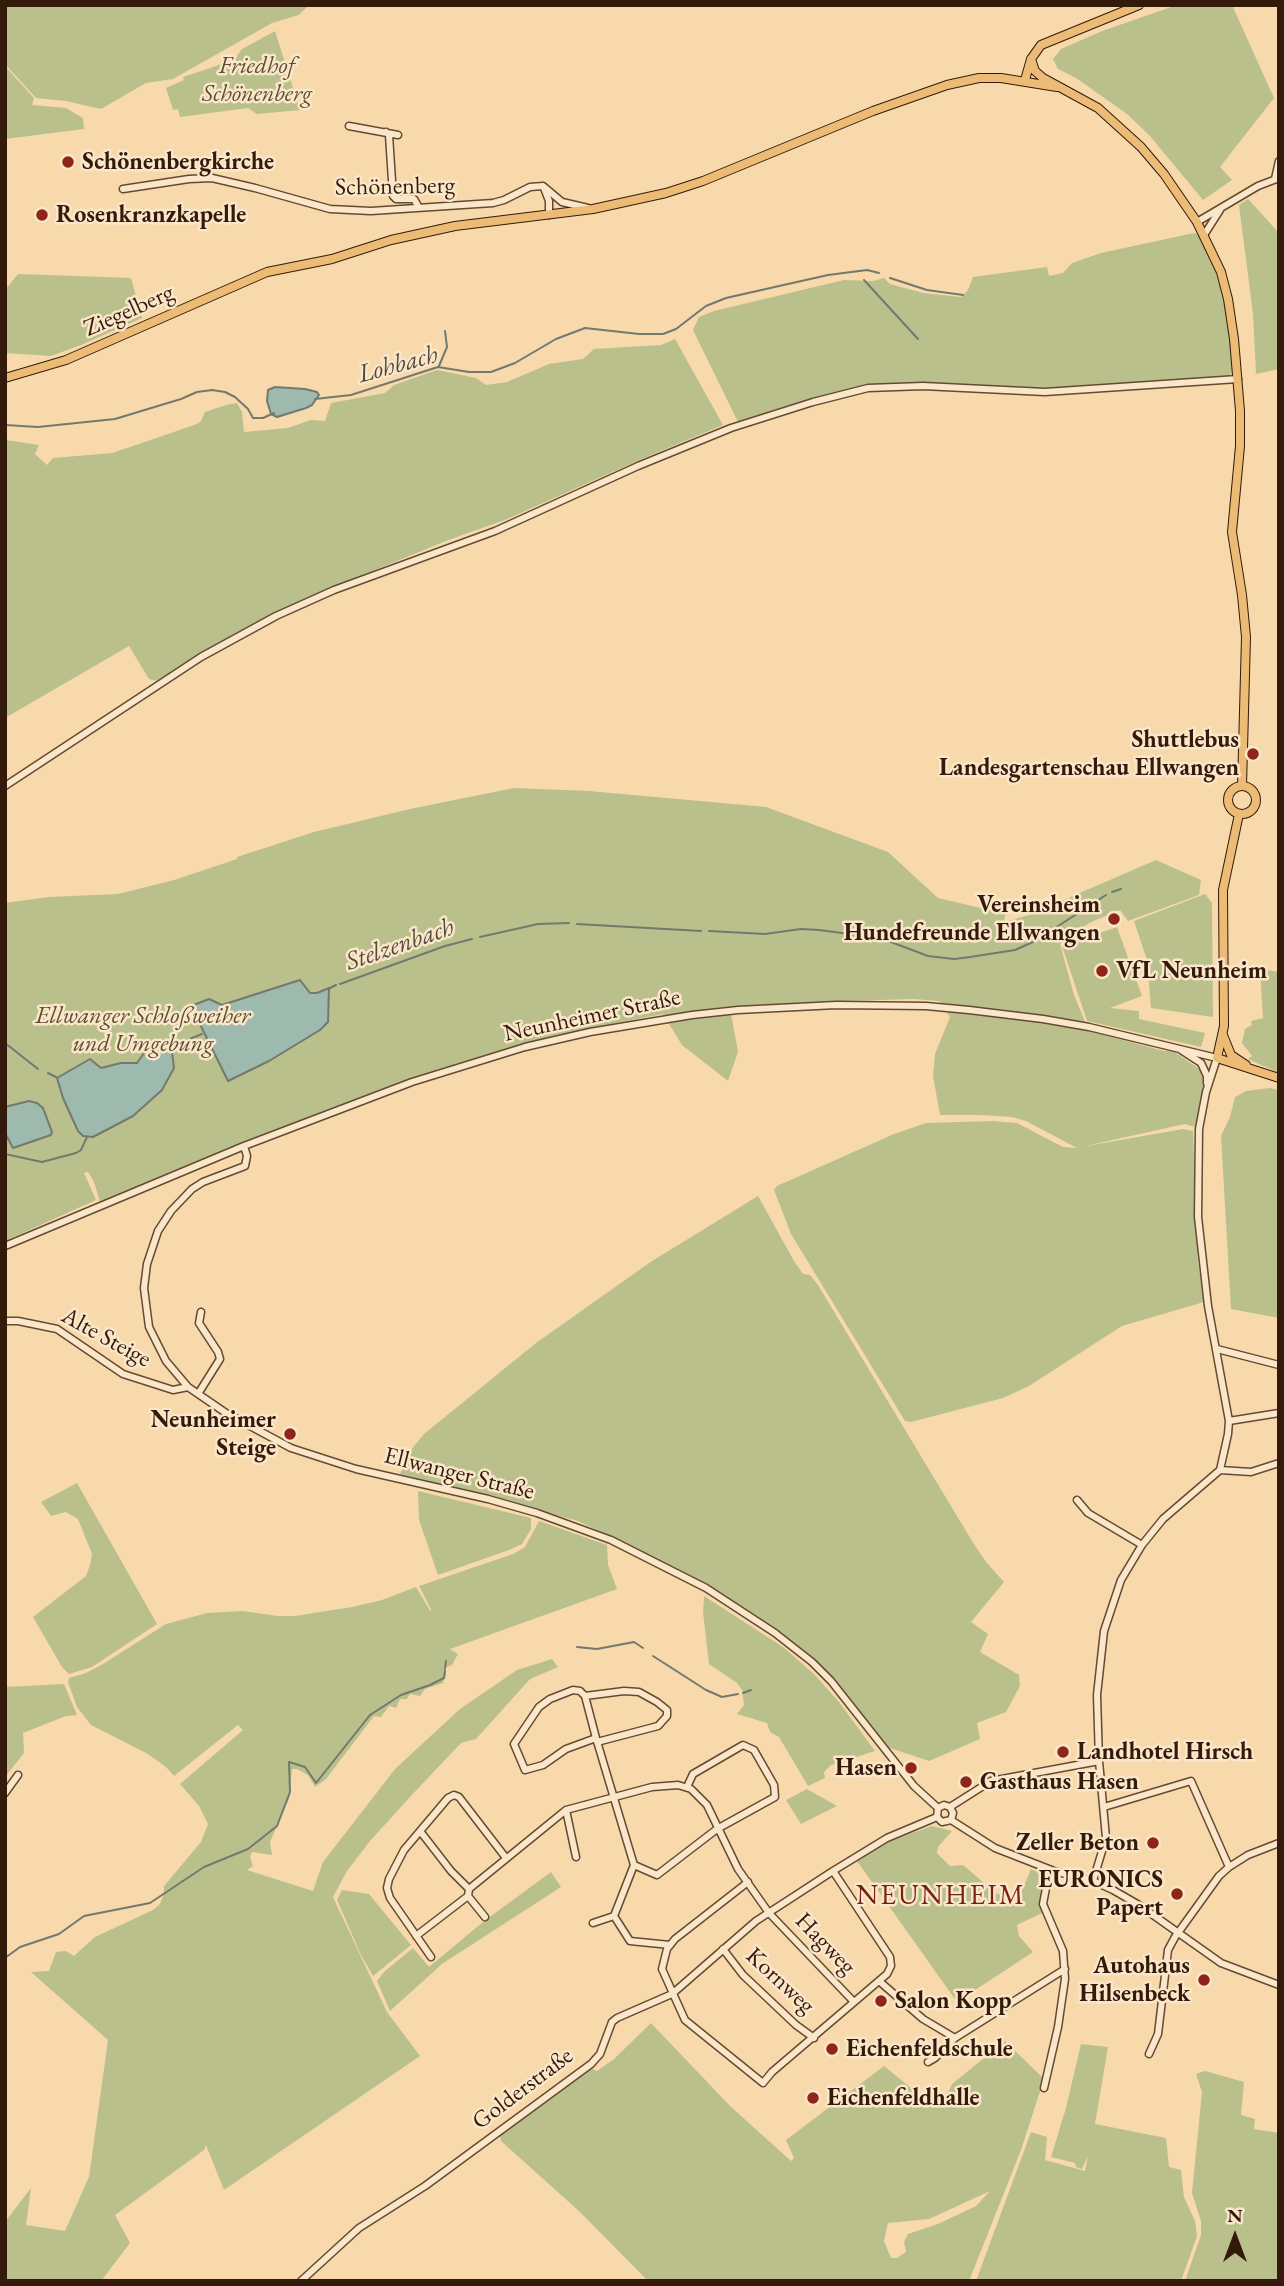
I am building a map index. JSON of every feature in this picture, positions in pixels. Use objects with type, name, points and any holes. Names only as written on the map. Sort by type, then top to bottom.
[{"type":"main road","points":[[1025,80],[1031,59],[1041,45],[1139,5]]},
{"type":"main road","points":[[1031,59],[1035,71],[1057,87],[1098,108],[1134,140],[1164,174],[1197,222],[1221,272],[1228,299],[1238,379],[1240,446],[1232,532],[1246,637],[1242,786]]},
{"type":"main road","name":"Ziegelberg","points":[[5,379],[66,360],[267,272],[332,259],[422,232],[641,200],[703,181],[885,107],[947,85],[979,78],[1025,80],[1057,87]]},
{"type":"main road","points":[[1242,786],[1253,790],[1257,800],[1253,810],[1247,814],[1239,814],[1231,809],[1228,799],[1231,791],[1242,786]]},
{"type":"main road","points":[[1239,814],[1223,890],[1223,1034],[1217,1058],[1279,1078]]},
{"type":"main road","points":[[1223,1034],[1231,1055],[1251,1069]]},
{"type":"street","points":[[349,126],[398,135]]},
{"type":"street","points":[[386,132],[389,135],[393,196],[396,199],[414,199],[418,206]]},
{"type":"street","points":[[1197,222],[1258,186],[1277,179],[1279,161]]},
{"type":"street","name":"Schönenberg","points":[[123,189],[177,180],[212,178],[330,209],[371,211],[493,202],[530,187],[543,186]]},
{"type":"street","points":[[543,186],[557,199],[570,205],[593,209]]},
{"type":"street","points":[[543,186],[551,214]]},
{"type":"street","points":[[551,214],[557,199]]},
{"type":"street","points":[[1205,235],[1221,208]]},
{"type":"street","points":[[5,786],[201,657],[276,616],[334,590],[495,531],[638,466],[731,428],[868,388],[923,386],[1045,392],[1238,379]]},
{"type":"street","name":"Neunheimer Straße","points":[[5,1246],[244,1146],[412,1082],[525,1047],[635,1024],[738,1010],[849,1005],[969,1010],[1043,1018],[1116,1032],[1217,1058]]},
{"type":"street","points":[[1093,1881],[1106,1838],[1099,1761],[1097,1695],[1104,1630],[1121,1580],[1142,1545],[1163,1519],[1220,1470],[1229,1421],[1208,1306],[1198,1203],[1198,1148],[1207,1076],[1201,1063],[1175,1047]]},
{"type":"street","points":[[1206,1092],[1217,1058]]},
{"type":"street","name":"Ellwanger Straße","points":[[244,1146],[247,1156],[245,1166],[203,1182],[171,1210],[158,1231],[147,1264],[144,1288],[149,1327],[166,1361],[188,1387],[248,1426],[291,1448],[356,1469],[488,1499],[549,1517],[611,1540],[706,1588],[775,1633],[812,1662],[840,1692],[915,1786],[938,1808]]},
{"type":"street","points":[[198,1394],[220,1359],[200,1323],[201,1312]]},
{"type":"street","name":"Alte Steige","points":[[5,1321],[57,1329],[123,1374],[173,1390],[188,1387]]},
{"type":"street","points":[[1217,1349],[1279,1365]]},
{"type":"street","points":[[1229,1421],[1279,1413]]},
{"type":"street","points":[[1220,1470],[1251,1472],[1279,1464]]},
{"type":"street","points":[[1077,1500],[1088,1513],[1142,1545]]},
{"type":"street","points":[[584,1696],[639,1692],[667,1710],[667,1716],[658,1726],[597,1740],[566,1749],[543,1765],[525,1770],[516,1755],[514,1744],[539,1707],[550,1699],[573,1690],[580,1691],[584,1696],[597,1740],[615,1799],[634,1865],[614,1916]]},
{"type":"street","points":[[416,1936],[566,1810],[652,1787],[687,1787],[693,1774],[743,1745],[754,1750],[774,1786],[775,1797],[717,1829],[657,1875],[634,1865]]},
{"type":"street","points":[[950,1807],[991,1781],[1099,1761]]},
{"type":"street","points":[[5,1793],[18,1775]]},
{"type":"street","points":[[1104,1807],[1191,1781],[1228,1867]]},
{"type":"street","name":"Hagweg","points":[[687,1787],[707,1805],[717,1829],[769,1913],[854,2002]]},
{"type":"street","points":[[431,1957],[390,1898],[387,1888],[397,1861],[448,1798],[454,1795],[459,1797],[506,1858]]},
{"type":"street","points":[[951,1820],[953,1813],[950,1807],[944,1805],[938,1808],[937,1817],[942,1822],[951,1820],[995,1848],[1054,1871],[1093,1881],[1125,1896],[1221,1963],[1279,1985]]},
{"type":"street","points":[[566,1810],[576,1857]]},
{"type":"street","name":"Golderstraße","points":[[301,2281],[359,2228],[415,2193],[591,2064],[600,2054],[612,2022],[617,2018],[671,1994],[769,1913],[833,1871],[887,1838],[937,1817]]},
{"type":"street","points":[[420,1831],[469,1892],[485,1917]]},
{"type":"street","points":[[1149,2054],[1158,2034],[1168,1950],[1178,1933],[1228,1867],[1248,1854],[1279,1843]]},
{"type":"street","points":[[748,1882],[716,1905],[670,1945],[662,1969],[685,2020],[763,2083],[772,2072],[887,1975],[891,1966],[890,1957],[833,1871]]},
{"type":"street","points":[[1044,2088],[1058,2027],[1065,1969],[1063,1951],[1044,1904],[1046,1888],[1054,1871]]},
{"type":"street","points":[[593,1923],[614,1916]]},
{"type":"street","points":[[614,1916],[631,1941],[670,1945]]},
{"type":"street","name":"Kornweg","points":[[723,1950],[743,1975],[796,2025],[814,2038]]},
{"type":"street","points":[[928,2062],[955,2038],[1065,1969]]},
{"type":"street","points":[[879,1981],[923,2019],[955,2038]]},
{"type":"green space","points":[[5,5],[309,5],[299,15],[272,23],[173,79],[146,83],[101,109],[36,98],[5,64]]},
{"type":"green space","points":[[1177,5],[1232,5],[1274,98],[1220,167],[1232,180],[1203,200],[1150,136],[1127,114],[1076,78],[1058,69],[1053,59],[1061,49],[1102,31]]},
{"type":"green space","name":"Friedhof Schönenberg","points":[[275,31],[300,110],[257,114],[248,108],[180,117],[178,109],[173,110],[166,88],[184,80],[183,77],[234,60],[242,49]]},
{"type":"green space","points":[[5,66],[34,98],[32,105],[66,108],[83,118],[84,129],[5,139]]},
{"type":"green space","points":[[1248,199],[1279,233],[1279,369],[1256,374],[1253,314],[1239,205]]},
{"type":"green space","points":[[1199,234],[1218,274],[1225,301],[1234,369],[1230,375],[1223,377],[1041,389],[889,384],[850,389],[738,422],[693,330],[699,317],[714,311],[844,280],[873,281],[884,278],[890,284],[923,293],[961,297],[968,290],[973,277],[1047,267],[1049,276],[1063,273],[1072,263],[1101,253]]},
{"type":"green space","points":[[18,274],[131,278],[142,318],[51,356],[5,353],[5,290]]},
{"type":"green space","points":[[675,339],[723,425],[505,520],[326,590],[231,638],[158,681],[149,679],[129,646],[5,718],[5,440],[39,445],[35,454],[47,465],[53,458],[112,453],[136,445],[197,424],[205,412],[226,405],[237,403],[242,412],[244,432],[288,428],[311,420],[325,421],[331,403],[385,393],[394,385],[437,370],[476,378],[486,385],[507,382],[549,364],[583,359],[594,349],[661,345]]},
{"type":"green space","name":"Ellwanger Schloßweiher und Umgebung","points":[[514,788],[589,791],[766,807],[888,852],[938,898],[1006,914],[1005,922],[1029,915],[1156,860],[1201,880],[1199,895],[1128,921],[1120,910],[1089,923],[1060,944],[1074,995],[1089,1031],[1173,1051],[1201,1070],[1204,1083],[1195,1127],[1185,1124],[1081,1147],[1183,1129],[1193,1131],[1198,1262],[1204,1302],[1122,1326],[1029,1386],[1003,1398],[911,1422],[905,1421],[791,1234],[774,1190],[777,1186],[894,1134],[926,1123],[1017,1123],[1063,1147],[1077,1148],[1026,1121],[1012,1117],[940,1115],[933,1076],[935,1054],[950,1017],[939,1001],[914,999],[730,1008],[738,1052],[728,1081],[682,1045],[663,1014],[516,1046],[412,1082],[101,1205],[94,1182],[88,1172],[84,1173],[96,1200],[5,1241],[5,903],[49,897],[118,894],[174,880],[314,832]]},
{"type":"green space","points":[[1205,894],[1212,903],[1213,1017],[1151,1008],[1147,960],[1134,921]]},
{"type":"green space","name":"VfL Neunheim","points":[[1117,927],[1142,996],[1110,1008],[1139,1011],[1139,1019],[1205,1033],[1201,1047],[1087,1021],[1062,946]]},
{"type":"green space","points":[[1260,969],[1279,972],[1279,1073],[1248,1059],[1252,1056],[1242,1043],[1245,1029],[1252,1025],[1251,1021],[1263,1018]]},
{"type":"green space","points":[[1270,1088],[1279,1090],[1279,1318],[1231,1309],[1221,1136],[1235,1097],[1246,1091]]},
{"type":"green space","points":[[758,1196],[794,1261],[803,1274],[810,1275],[818,1285],[972,1541],[1004,1582],[971,1622],[988,1634],[980,1652],[1019,1675],[1020,1686],[1006,1712],[977,1723],[980,1739],[929,1761],[887,1747],[830,1675],[760,1618],[709,1588],[578,1521],[400,1474],[411,1450],[424,1434],[536,1343],[652,1261]]},
{"type":"green space","points":[[77,1483],[157,1624],[92,1667],[69,1674],[62,1667],[33,1617],[86,1576],[90,1565],[92,1554],[78,1519],[66,1512],[51,1516],[41,1502]]},
{"type":"green space","points":[[418,1491],[531,1518],[531,1529],[522,1544],[438,1575],[419,1520]]},
{"type":"green space","points":[[539,1521],[607,1545],[608,1565],[617,1589],[450,1649],[458,1654],[452,1665],[444,1668],[446,1673],[443,1683],[425,1689],[420,1696],[410,1694],[407,1699],[400,1699],[396,1708],[389,1706],[381,1717],[374,1716],[326,1779],[315,1787],[308,1775],[292,1769],[289,1799],[270,1842],[272,1855],[252,1852],[250,1857],[253,1866],[247,1870],[313,1891],[323,1862],[395,1769],[460,1709],[517,1670],[552,1659],[558,1667],[530,1679],[476,1739],[461,1743],[409,1798],[370,1841],[347,1871],[333,1897],[387,2012],[420,2056],[224,2190],[206,2145],[204,2150],[115,2215],[130,2243],[101,2281],[5,2281],[5,2222],[31,2188],[26,2225],[65,2231],[89,2177],[108,2040],[31,1972],[49,1971],[56,1952],[66,1951],[74,1956],[95,1937],[153,1910],[160,1904],[164,1886],[201,1842],[208,1824],[199,1806],[180,1784],[243,1730],[238,1725],[174,1776],[148,1754],[91,1725],[77,1707],[69,1678],[103,1664],[166,1624],[207,1613],[242,1611],[295,1616],[382,1600],[416,1587],[431,1612],[419,1586],[513,1554],[525,1547]]},
{"type":"green space","points":[[704,1596],[783,1647],[814,1674],[839,1702],[875,1751],[831,1765],[824,1772],[825,1778],[808,1786],[779,1737],[770,1732],[767,1723],[737,1714],[744,1705],[742,1690],[737,1683],[709,1664],[703,1612]]},
{"type":"green space","points":[[64,1684],[77,1715],[66,1716],[23,1733],[24,1753],[5,1777],[5,1687]]},
{"type":"green space","points":[[807,1789],[837,1806],[801,1824],[786,1800]]},
{"type":"green space","points":[[932,1826],[952,1831],[938,1847],[937,1853],[950,1866],[963,1865],[1004,1897],[1016,1896],[1022,1891],[1031,1869],[1044,1877],[1042,1913],[1017,1925],[1019,1936],[1033,1952],[957,2002],[857,1861],[884,1843]]},
{"type":"green space","points":[[551,1872],[561,1887],[442,1964],[390,2011],[377,1981],[385,1971],[413,1948],[429,1967],[483,1922]]},
{"type":"green space","points":[[342,1890],[369,1894],[411,1945],[373,1976],[337,1900]]},
{"type":"green space","points":[[651,2023],[730,2106],[791,2161],[794,2158],[786,2140],[884,2066],[933,2106],[949,2091],[952,2084],[1005,2041],[1044,2079],[1021,2150],[969,2281],[648,2281],[580,2212],[501,2141],[500,2136],[590,2068],[597,2071],[614,2059]],"holes":[[[990,2191],[976,2206],[938,2224],[908,2234],[904,2242],[906,2252],[897,2258],[891,2258],[884,2241],[888,2223],[929,2219]]]},
{"type":"green space","points":[[1081,2044],[1108,2047],[1095,2124],[1166,2138],[1169,2167],[1181,2170],[1184,2197],[1195,2221],[1197,2236],[1181,2281],[976,2281],[1031,2132],[1047,2137],[1045,2160],[1085,2171],[1088,2156],[1082,2169],[1076,2167],[1075,2163],[1051,2157]]},
{"type":"green space","points":[[1205,2071],[1244,2082],[1241,2115],[1255,2119],[1254,2129],[1279,2133],[1279,2281],[1185,2281],[1201,2235],[1201,2221],[1192,2193],[1202,2092],[1196,2074]]},
{"type":"shaded area","points":[[275,387],[305,389],[319,395],[312,405],[277,417],[271,414],[267,401],[268,390]]},
{"type":"shaded area","points":[[300,980],[310,993],[329,988],[328,1022],[320,1030],[269,1061],[228,1081],[191,1006],[209,999],[222,1005]]},
{"type":"shaded area","points":[[163,1040],[172,1052],[174,1068],[162,1090],[133,1116],[93,1137],[83,1136],[63,1098],[57,1078],[90,1059],[101,1068],[121,1063],[137,1063],[147,1049]]},
{"type":"shaded area","points":[[29,1101],[43,1108],[51,1135],[13,1148],[5,1133],[5,1107]]},
{"type":"waterway","name":"Lohbach","points":[[315,399],[351,395],[438,367],[491,372],[515,363],[556,339],[585,328],[663,334],[676,329],[706,306],[726,298],[828,275],[867,270],[879,273]]},
{"type":"waterway","name":"Lohbach","points":[[890,278],[927,290],[963,295]]},
{"type":"waterway","points":[[864,280],[918,339]]},
{"type":"waterway","points":[[439,366],[447,347],[445,331]]},
{"type":"waterway","name":"Lohbach","points":[[5,425],[38,427],[115,419],[197,392],[212,390],[235,397],[253,418],[263,418],[274,413]]},
{"type":"waterway","name":"Stelzenbach","points":[[1112,892],[1121,889]]},
{"type":"waterway","name":"Stelzenbach","points":[[709,931],[765,934],[801,929],[819,930],[865,936],[891,942],[928,956],[954,959],[1015,950],[1035,941],[1106,895]]},
{"type":"waterway","name":"Stelzenbach","points":[[480,937],[538,924],[569,923]]},
{"type":"waterway","name":"Stelzenbach","points":[[577,924],[701,931]]},
{"type":"waterway","name":"Stelzenbach","points":[[340,984],[472,939]]},
{"type":"waterway","name":"Stelzenbach","points":[[330,988],[336,985]]},
{"type":"waterway","name":"Stelzenbach","points":[[168,1048],[202,1034]]},
{"type":"waterway","points":[[5,1043],[38,1069]]},
{"type":"waterway","points":[[48,1073],[56,1077]]},
{"type":"waterway","name":"Stelzenbach","points":[[5,1154],[42,1162],[76,1153],[81,1150],[87,1137]]},
{"type":"waterway","points":[[577,1647],[597,1649],[634,1642],[643,1648]]},
{"type":"waterway","points":[[653,1656],[706,1690],[722,1697],[738,1694]]},
{"type":"waterway","points":[[445,1669],[446,1661]]},
{"type":"waterway","points":[[5,1958],[20,1947],[59,1934],[84,1916],[150,1903],[204,1867],[248,1849],[277,1826],[290,1792],[289,1762],[305,1767],[316,1783],[370,1715],[401,1695],[444,1678],[445,1671]]},
{"type":"waterway","points":[[743,1693],[751,1690]]},
{"type":"place","name":"Schönenbergkirche","points":[[68,162]]},
{"type":"place","name":"Rosenkranzkapelle","points":[[42,215]]},
{"type":"place","name":"Shuttlebus Landesgartenschau Ellwangen","points":[[1253,754]]},
{"type":"place","name":"Vereinsheim Hundefreunde Ellwangen","points":[[1114,919]]},
{"type":"place","name":"VfL Neunheim","points":[[1102,971]]},
{"type":"place","name":"Neunheimer Steige","points":[[290,1434]]},
{"type":"place","name":"Landhotel Hirsch","points":[[1063,1752]]},
{"type":"place","name":"Hasen","points":[[911,1768]]},
{"type":"place","name":"Gasthaus Hasen","points":[[966,1782]]},
{"type":"place","name":"Zeller Beton","points":[[1153,1843]]},
{"type":"place","name":"EURONICS Papert","points":[[1177,1894]]},
{"type":"place","name":"Autohaus Hilsenbeck","points":[[1204,1980]]},
{"type":"place","name":"Salon Kopp","points":[[881,2001]]},
{"type":"place","name":"Eichenfeldschule","points":[[832,2049]]},
{"type":"place","name":"Eichenfeldhalle","points":[[813,2098]]},
{"type":"district","name":"NEUNHEIM","points":[[941,1896]]}]
